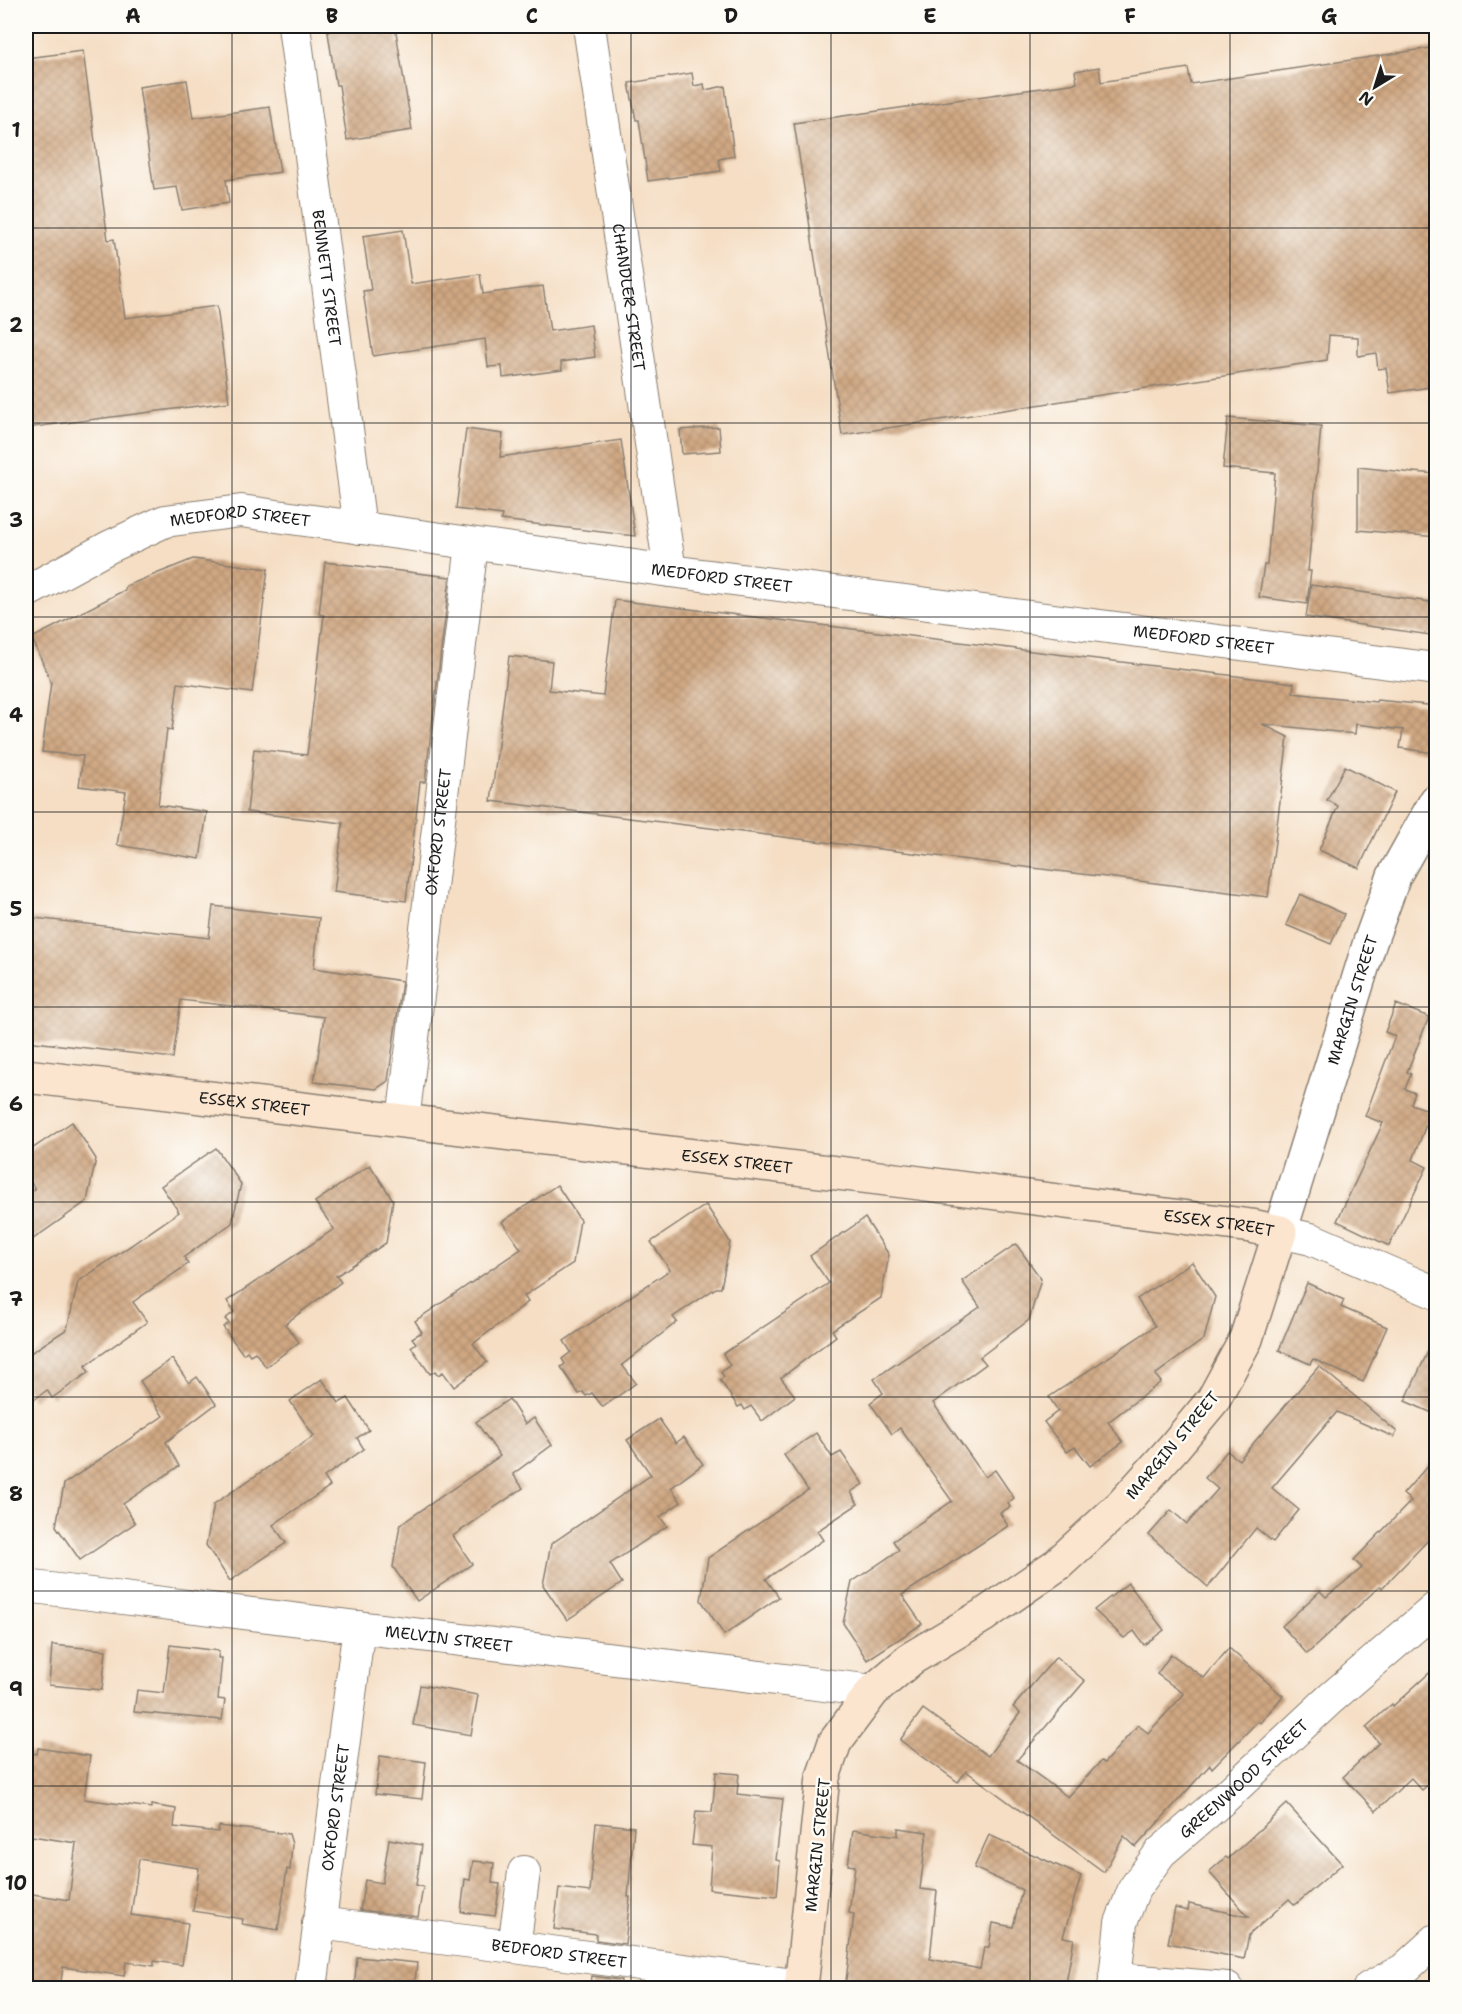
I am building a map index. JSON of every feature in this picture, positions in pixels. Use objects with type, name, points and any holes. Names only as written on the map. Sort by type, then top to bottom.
[{"type":"main road","name":"ESSEX STREET","points":[[26,1076],[924,1184],[1251,1226],[1280,1232]]},
{"type":"main road","name":"MARGIN STREET","points":[[801,1987],[823,1776],[835,1742],[873,1691],[912,1658],[984,1615],[1058,1564],[1121,1506],[1213,1400],[1246,1339],[1280,1232]]},
{"type":"street","name":"BENNETT STREET","points":[[294,26],[360,528]]},
{"type":"street","name":"CHANDLER STREET","points":[[589,26],[670,571]]},
{"type":"street","name":"MEDFORD STREET","points":[[26,592],[109,547],[165,521],[241,511],[670,571],[1437,669]]},
{"type":"street","name":"OXFORD STREET","points":[[403,1121],[472,544]]},
{"type":"street","name":"MARGIN STREET","points":[[1280,1232],[1370,942],[1394,876],[1437,801]]},
{"type":"street","name":"ESSEX STREET","points":[[1280,1232],[1311,1239],[1437,1293]]},
{"type":"street","name":"MELVIN STREET","points":[[26,1586],[873,1691]]},
{"type":"street","name":"GREENWOOD STREET","points":[[1114,1984],[1121,1923],[1134,1889],[1161,1852],[1224,1798],[1330,1699],[1437,1608]]},
{"type":"street","name":"OXFORD STREET","points":[[311,1989],[359,1627]]},
{"type":"street","points":[[514,1947],[525,1872]]},
{"type":"street","name":"BEDFORD STREET","points":[[318,1923],[514,1947],[801,1987]]},
{"type":"street","points":[[1369,1989],[1402,1970],[1437,1940]]},
{"type":"street","points":[[1114,1984],[1227,1989]]},
{"type":"building","points":[[327,26],[395,26],[412,130],[347,140]]},
{"type":"building","points":[[1437,47],[1437,386],[1390,393],[1386,368],[1378,369],[1376,353],[1358,356],[1358,337],[1329,335],[1327,360],[842,435],[794,123],[1077,83],[1075,71],[1099,67],[1101,82],[1188,68],[1191,84]]},
{"type":"building","points":[[83,51],[108,240],[114,239],[125,318],[217,306],[229,402],[26,428],[26,58]]},
{"type":"building","points":[[692,73],[694,86],[704,84],[705,90],[725,86],[734,156],[719,159],[721,171],[648,181],[639,120],[636,120],[629,83]]},
{"type":"building","points":[[187,80],[193,118],[270,107],[280,172],[226,180],[229,203],[182,210],[177,187],[154,190],[139,87]]},
{"type":"building","points":[[403,230],[411,284],[480,274],[483,294],[543,286],[550,331],[591,325],[595,357],[561,362],[562,370],[503,378],[502,366],[488,367],[485,339],[373,356],[363,291],[371,290],[363,236]]},
{"type":"building","points":[[1228,418],[1321,426],[1307,604],[1259,597],[1264,565],[1267,565],[1275,473],[1223,468]]},
{"type":"building","points":[[719,427],[721,451],[682,454],[680,430]]},
{"type":"building","points":[[466,429],[503,434],[500,457],[621,440],[635,536],[501,520],[502,515],[456,509]]},
{"type":"building","points":[[1358,467],[1437,474],[1437,537],[1358,530]]},
{"type":"building","points":[[193,559],[268,569],[252,693],[178,683],[172,730],[167,729],[158,805],[207,812],[200,859],[117,845],[126,792],[79,786],[83,756],[42,752],[51,682],[32,638],[125,590],[126,586]]},
{"type":"building","points":[[325,562],[450,577],[425,782],[420,782],[406,901],[334,892],[343,823],[247,812],[254,749],[307,755],[324,615],[319,614]]},
{"type":"building","points":[[1311,585],[1437,603],[1437,636],[1306,617]]},
{"type":"building","points":[[615,600],[1294,683],[1293,693],[1437,706],[1434,753],[1400,748],[1403,730],[1356,724],[1355,734],[1262,724],[1288,737],[1268,897],[491,801],[509,656],[552,661],[549,690],[603,696]]},
{"type":"building","points":[[1345,766],[1395,792],[1359,868],[1319,850],[1338,806],[1327,800]]},
{"type":"building","points":[[1300,894],[1344,914],[1331,944],[1286,925]]},
{"type":"building","points":[[213,906],[319,918],[314,968],[402,981],[388,1081],[376,1089],[314,1082],[324,1017],[181,1000],[173,1058],[26,1041],[26,917],[209,938]]},
{"type":"building","points":[[1396,1004],[1429,1017],[1407,1072],[1411,1074],[1405,1089],[1415,1093],[1411,1104],[1431,1111],[1413,1160],[1427,1167],[1389,1246],[1337,1221],[1383,1123],[1365,1116],[1395,1036],[1385,1032]]},
{"type":"building","points":[[72,1122],[96,1159],[87,1201],[26,1244],[26,1195],[35,1189],[26,1174],[26,1153]]},
{"type":"building","points":[[216,1148],[241,1184],[232,1223],[184,1257],[188,1264],[133,1302],[147,1322],[85,1366],[89,1372],[52,1398],[47,1390],[34,1400],[26,1387],[26,1356],[67,1329],[78,1282],[179,1212],[161,1186]]},
{"type":"building","points":[[370,1165],[393,1200],[386,1243],[336,1276],[341,1282],[285,1324],[299,1342],[266,1367],[255,1352],[250,1355],[247,1351],[243,1354],[223,1327],[229,1323],[225,1319],[234,1312],[227,1301],[334,1229],[315,1202]]},
{"type":"building","points":[[557,1185],[580,1220],[573,1263],[524,1296],[528,1302],[473,1344],[487,1362],[454,1387],[443,1372],[438,1375],[435,1371],[430,1374],[411,1347],[416,1343],[412,1338],[422,1332],[415,1321],[521,1249],[502,1222]]},
{"type":"building","points":[[706,1205],[730,1242],[721,1288],[716,1288],[673,1317],[677,1322],[622,1365],[636,1383],[603,1407],[592,1393],[586,1396],[583,1392],[579,1394],[561,1367],[565,1364],[562,1359],[571,1352],[564,1341],[670,1270],[651,1242]]},
{"type":"building","points":[[865,1218],[889,1255],[881,1298],[832,1330],[836,1336],[781,1378],[795,1396],[762,1421],[751,1406],[745,1410],[742,1405],[738,1407],[720,1380],[724,1377],[721,1372],[730,1365],[723,1354],[829,1283],[810,1256]]},
{"type":"building","points":[[1016,1244],[1041,1279],[1029,1320],[980,1357],[986,1364],[933,1403],[985,1477],[995,1470],[1014,1498],[1008,1503],[1010,1507],[1000,1513],[1008,1526],[902,1595],[922,1624],[867,1660],[843,1623],[852,1582],[899,1550],[893,1541],[952,1501],[900,1428],[892,1434],[870,1403],[883,1393],[874,1379],[980,1307],[962,1281]]},
{"type":"building","points":[[1192,1262],[1215,1297],[1204,1339],[1155,1375],[1161,1382],[1108,1422],[1123,1442],[1090,1466],[1075,1447],[1067,1452],[1044,1422],[1058,1411],[1049,1397],[1155,1326],[1137,1299]]},
{"type":"building","points":[[1307,1283],[1344,1300],[1341,1307],[1387,1327],[1363,1382],[1313,1359],[1310,1364],[1279,1350]]},
{"type":"building","points":[[1437,1332],[1437,1415],[1405,1401]]},
{"type":"building","points":[[172,1359],[189,1383],[197,1377],[216,1404],[166,1442],[179,1466],[123,1504],[135,1523],[80,1560],[56,1526],[64,1484],[163,1416],[140,1381]]},
{"type":"building","points":[[1319,1366],[1397,1432],[1394,1437],[1337,1412],[1272,1488],[1299,1510],[1273,1542],[1256,1528],[1208,1587],[1149,1535],[1171,1510],[1187,1524],[1218,1489],[1205,1478],[1227,1451],[1239,1460]]},
{"type":"building","points":[[322,1379],[339,1403],[348,1398],[369,1430],[357,1438],[364,1449],[324,1477],[330,1486],[273,1525],[286,1543],[230,1581],[206,1545],[214,1504],[314,1436],[290,1401]]},
{"type":"building","points":[[509,1399],[525,1424],[534,1418],[552,1445],[513,1474],[523,1488],[453,1536],[472,1564],[417,1601],[393,1567],[400,1525],[500,1456],[476,1422]]},
{"type":"building","points":[[659,1419],[676,1443],[684,1437],[703,1464],[671,1488],[681,1502],[660,1517],[667,1526],[610,1564],[622,1583],[567,1620],[543,1585],[551,1544],[651,1475],[627,1440]]},
{"type":"building","points":[[816,1433],[832,1457],[841,1452],[863,1484],[851,1492],[858,1504],[817,1531],[823,1540],[766,1579],[779,1597],[724,1635],[701,1600],[708,1558],[808,1490],[784,1455]]},
{"type":"building","points":[[1437,1455],[1437,1531],[1382,1588],[1380,1586],[1307,1654],[1282,1626],[1320,1591],[1326,1597],[1362,1568],[1354,1560],[1411,1501],[1403,1494]]},
{"type":"building","points":[[1128,1583],[1164,1630],[1144,1645],[1134,1631],[1124,1638],[1094,1610]]},
{"type":"building","points":[[52,1645],[106,1650],[102,1690],[49,1685]]},
{"type":"building","points":[[170,1645],[219,1651],[218,1658],[222,1658],[218,1699],[225,1700],[222,1720],[134,1712],[137,1690],[164,1693]]},
{"type":"building","points":[[1229,1648],[1283,1696],[1260,1723],[1258,1721],[1212,1768],[1210,1765],[1136,1847],[1124,1836],[1104,1872],[966,1771],[958,1782],[900,1740],[923,1709],[988,1756],[1020,1713],[1013,1707],[1056,1657],[1085,1681],[1017,1760],[1068,1797],[1101,1761],[1104,1763],[1138,1725],[1148,1733],[1184,1694],[1157,1674],[1171,1654],[1204,1678]]},
{"type":"building","points":[[1437,1666],[1437,1777],[1422,1790],[1411,1778],[1376,1811],[1343,1777],[1379,1743],[1366,1727]]},
{"type":"building","points":[[420,1685],[478,1695],[471,1735],[413,1725]]},
{"type":"building","points":[[38,1748],[90,1756],[84,1799],[176,1809],[174,1827],[218,1832],[219,1826],[289,1834],[292,1844],[290,1870],[287,1869],[278,1930],[242,1924],[243,1919],[193,1911],[199,1868],[139,1859],[131,1915],[188,1923],[182,1965],[154,1961],[154,1966],[126,1962],[124,1976],[63,1967],[60,1989],[26,1989],[26,1893],[69,1900],[76,1843],[26,1835],[26,1752],[37,1754]]},
{"type":"building","points":[[380,1756],[426,1762],[422,1799],[375,1794]]},
{"type":"building","points":[[716,1772],[739,1774],[737,1794],[783,1799],[776,1860],[780,1861],[777,1896],[709,1889],[712,1847],[692,1845],[696,1811],[712,1812]]},
{"type":"building","points":[[1287,1804],[1342,1864],[1295,1905],[1289,1899],[1249,1935],[1244,1959],[1168,1943],[1175,1908],[1188,1911],[1189,1904],[1249,1917],[1209,1872],[1226,1857],[1228,1859]]},
{"type":"building","points":[[596,1823],[634,1827],[625,1944],[596,1940],[596,1934],[554,1929],[559,1888],[590,1892]]},
{"type":"building","points":[[898,1828],[927,1832],[920,1889],[937,1891],[930,1959],[980,1969],[984,1947],[989,1947],[993,1923],[1013,1927],[1022,1890],[974,1868],[989,1835],[1081,1876],[1063,1937],[1074,1939],[1065,1989],[845,1989],[854,1914],[849,1913],[855,1866],[848,1865],[853,1830],[898,1836]]},
{"type":"building","points":[[389,1839],[422,1845],[416,1885],[423,1887],[418,1917],[360,1910],[365,1880],[382,1883]]},
{"type":"building","points":[[473,1861],[494,1863],[492,1883],[500,1884],[495,1916],[461,1912],[465,1879],[470,1880]]},
{"type":"building","points":[[357,1957],[417,1963],[414,1989],[354,1989]]},
{"type":"building","points":[[592,1976],[621,1980],[620,1989],[590,1989]]}]
